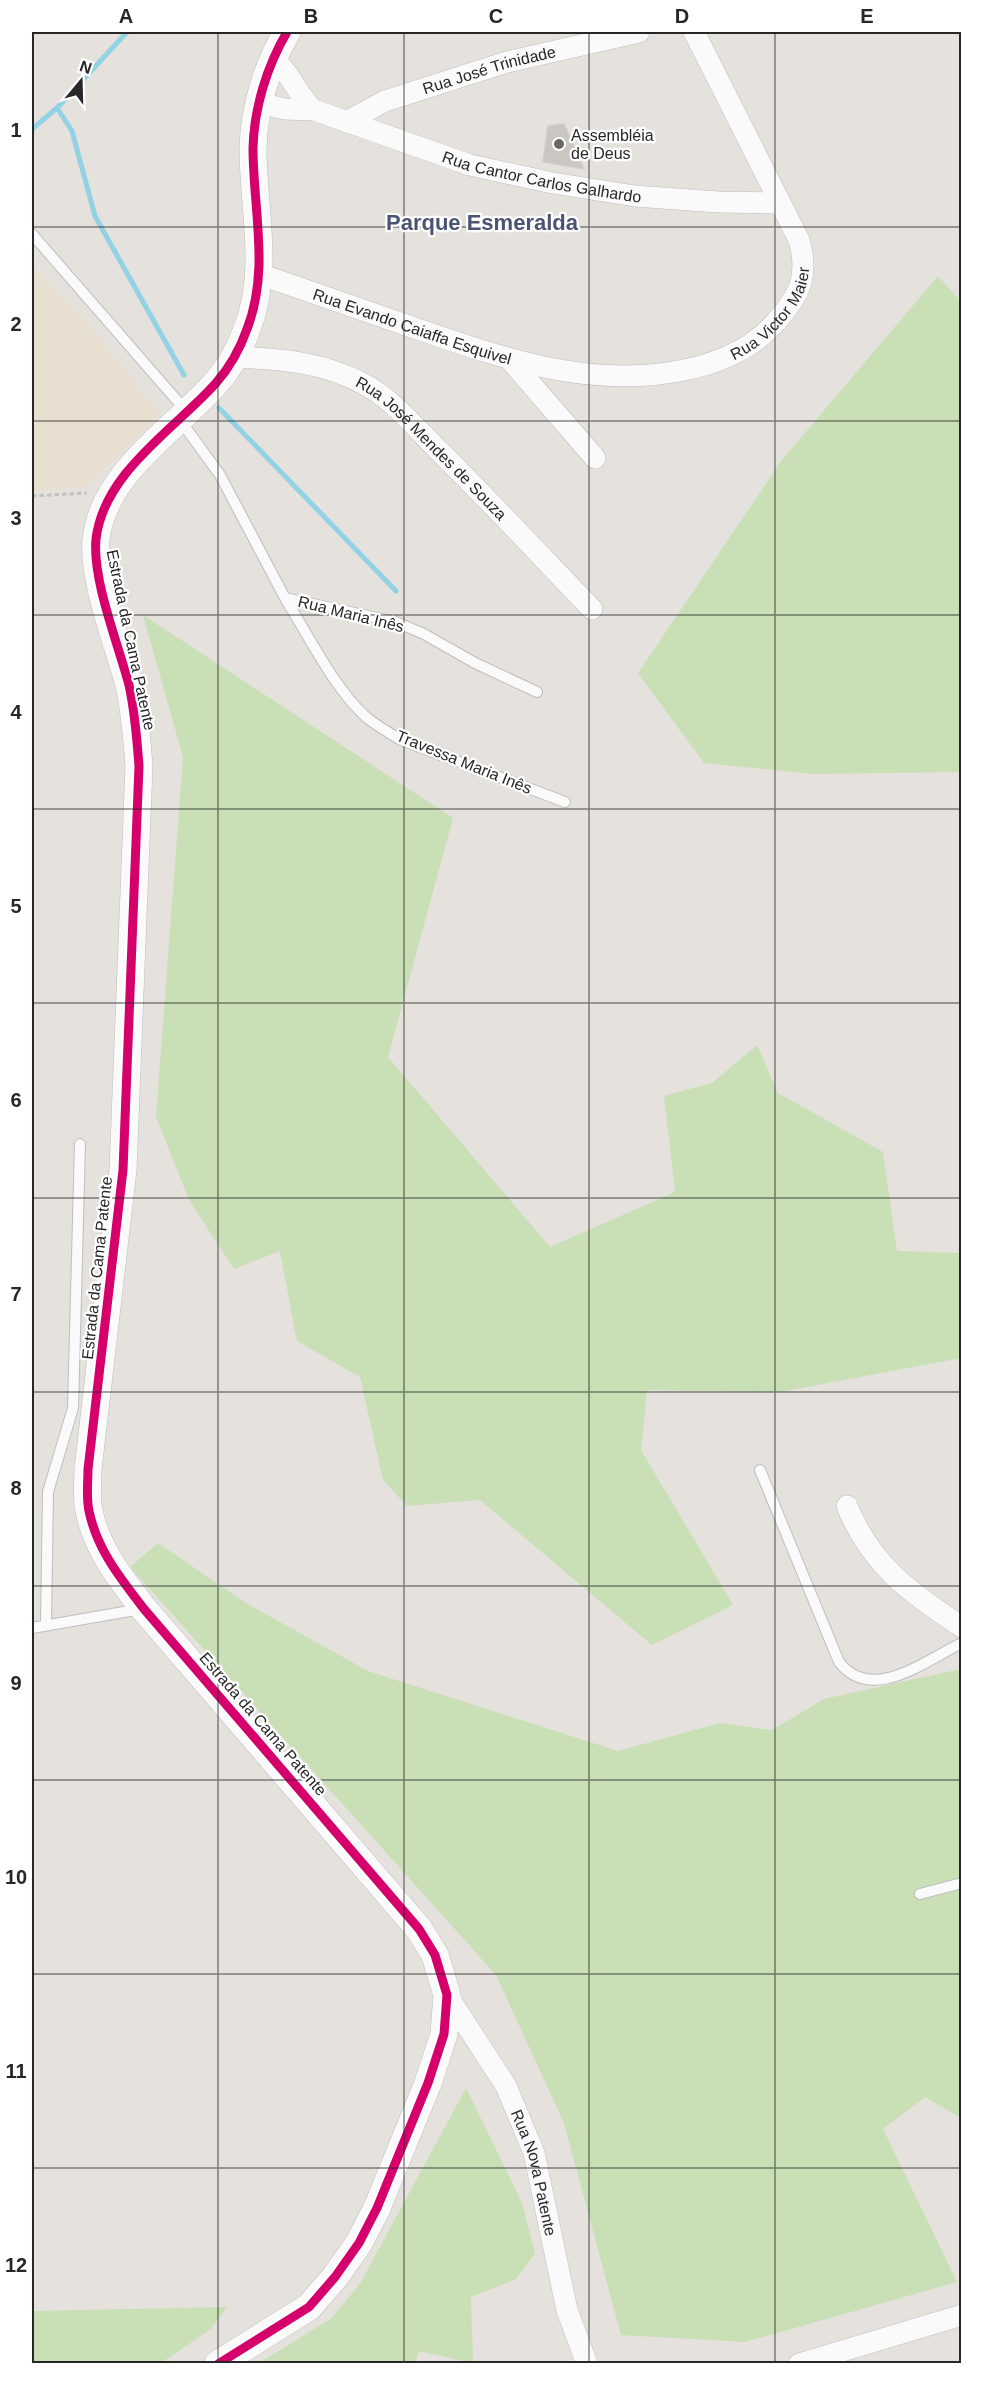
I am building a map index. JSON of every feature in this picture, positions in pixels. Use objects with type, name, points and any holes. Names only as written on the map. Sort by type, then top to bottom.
[{"type":"street","name":"Estrada da Cama Patente","points":[[218,2364],[309,2307],[335,2277],[359,2243],[377,2208],[428,2083],[444,2034],[447,1995],[435,1955],[418,1929],[144,1609],[114,1570],[102,1549],[88,1509],[88,1469],[123,1170],[139,766],[133,706],[96,555],[99,527],[109,499],[128,472],[217,382],[236,357],[255,302],[260,274],[253,148],[259,103],[273,60],[287,32]]},
{"type":"street","name":"Rua José Trinidade","points":[[346,122],[385,101],[507,62],[639,32]]},
{"type":"street","name":"Rua Victor Maier","points":[[512,362],[562,372],[610,378],[659,376],[710,365],[743,350],[767,331],[791,305],[799,290],[804,272],[804,257],[799,240],[694,32]]},
{"type":"street","points":[[273,60],[291,78],[304,101],[314,110]]},
{"type":"street","name":"Rua Cantor Carlos Galhardo","points":[[259,103],[285,109],[314,110],[470,165],[554,183],[635,196],[718,202],[779,203]]},
{"type":"street","name":"Rua Evando Caiaffa Esquivel","points":[[260,274],[512,362],[595,458]]},
{"type":"street","name":"Rua José Mendes de Souza","points":[[236,357],[296,360],[329,369],[365,384],[392,405],[452,463],[592,609]]},
{"type":"street","points":[[848,1506],[858,1533],[872,1555],[929,1606],[962,1627]]},
{"type":"street","name":"Rua Nova Patente","points":[[447,1995],[506,2086],[534,2153],[567,2310],[587,2364]]},
{"type":"street","points":[[799,2364],[962,2315]]},
{"type":"lane","name":"Rua Maria Inês","points":[[32,234],[183,416],[220,475],[285,598],[396,622],[537,692]]},
{"type":"lane","name":"Travessa Maria Inês","points":[[285,598],[343,688],[364,715],[377,726],[401,740],[565,802]]},
{"type":"lane","points":[[46,1625],[48,1492],[74,1408],[80,1144]]},
{"type":"lane","points":[[760,1470],[839,1662],[847,1673],[859,1680],[873,1682],[889,1679],[962,1643]]},
{"type":"lane","points":[[32,1628],[144,1609]]},
{"type":"lane","points":[[920,1894],[962,1882]]},
{"type":"path","points":[[32,496],[95,493],[109,499]]},
{"type":"shaded area","points":[[32,265],[80,314],[160,416],[86,487],[32,491]]},
{"type":"green space","points":[[938,276],[962,303],[961,772],[814,774],[704,763],[638,673],[782,460]]},
{"type":"green space","points":[[143,615],[453,818],[388,1057],[550,1247],[675,1192],[664,1096],[712,1083],[757,1045],[778,1093],[883,1152],[897,1251],[961,1253],[961,1358],[780,1392],[647,1390],[641,1450],[733,1605],[652,1645],[480,1500],[407,1506],[383,1480],[360,1377],[297,1341],[280,1251],[234,1269],[189,1200],[156,1117],[183,757]]},
{"type":"green space","points":[[158,1543],[246,1603],[368,1671],[618,1751],[720,1723],[772,1730],[824,1699],[961,1669],[961,2118],[925,2097],[883,2129],[957,2282],[745,2342],[621,2335],[564,2123],[496,1975],[130,1567]]},
{"type":"green space","points":[[466,2088],[522,2203],[535,2253],[516,2279],[471,2297],[473,2363],[419,2351],[415,2363],[259,2363],[332,2318],[361,2282]]},
{"type":"green space","points":[[227,2307],[211,2329],[161,2363],[32,2363],[32,2311]]},
{"type":"building","name":"Assembléia de Deus","points":[[564,124],[584,169],[543,162],[548,126]]},
{"type":"waterway","points":[[32,129],[57,108],[127,32]]},
{"type":"waterway","points":[[57,108],[72,131],[95,216],[184,375]]},
{"type":"waterway","points":[[219,408],[396,591]]},
{"type":"cycle path","points":[[218,2364],[309,2307],[335,2277],[359,2243],[377,2208],[428,2083],[444,2034],[447,1995],[435,1955],[419,1929],[127,1587],[98,1539],[88,1501],[88,1469],[123,1170],[139,766],[131,695],[102,592],[98,573],[96,539],[102,515],[112,493],[126,473],[216,383],[238,351],[244,336],[254,307],[258,284],[259,239],[253,148],[256,118],[273,59],[287,32]]},
{"type":"place","name":"Assembléia de Deus","points":[[559,144]]},
{"type":"district","name":"Parque Esmeralda","points":[[482,222]]}]
